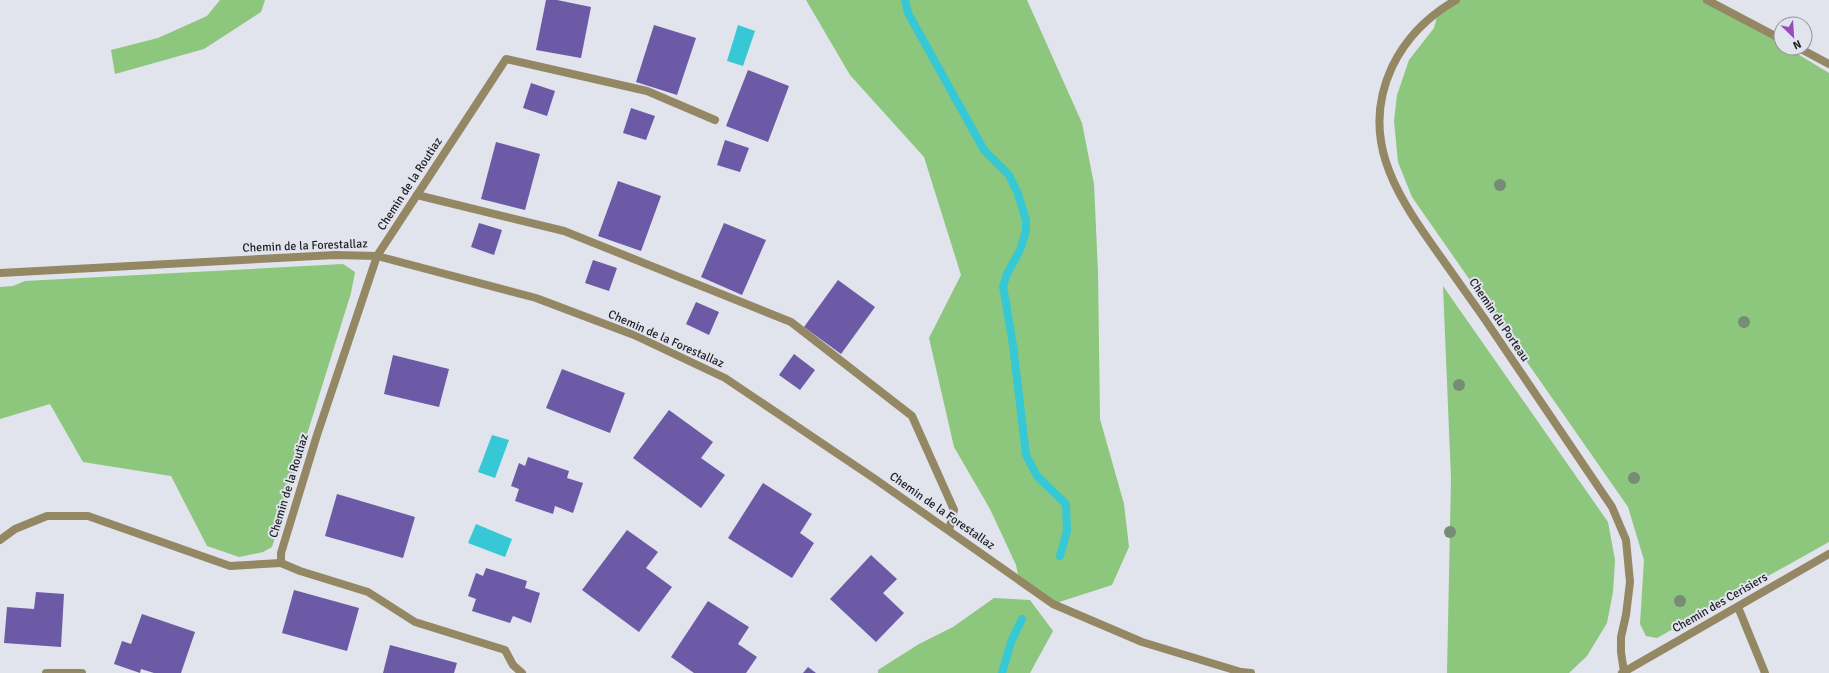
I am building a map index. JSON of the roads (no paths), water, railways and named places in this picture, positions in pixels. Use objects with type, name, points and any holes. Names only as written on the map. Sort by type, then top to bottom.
[{"type":"street","name":"Chemin du Porteau","points":[[1456,0],[1439,9],[1417,29],[1396,59],[1389,75],[1380,107],[1380,123],[1384,158],[1397,191],[1408,211],[1474,304],[1612,507],[1626,540],[1630,582],[1626,615],[1621,637],[1623,673]]},
{"type":"street","points":[[1707,0],[1773,35]]},
{"type":"street","points":[[1813,55],[1829,64]]},
{"type":"street","name":"Chemin de la Routiaz","points":[[280,563],[281,553],[317,435],[377,256],[506,59],[648,91],[716,120]]},
{"type":"street","points":[[417,195],[564,231],[791,322],[912,416],[954,510],[949,530]]},
{"type":"street","name":"Chemin de la Forestallaz","points":[[0,274],[335,255],[377,256],[536,298],[634,335],[725,378],[875,478],[1053,604],[1142,642],[1241,672],[1251,673]]},
{"type":"street","points":[[0,540],[15,529],[47,516],[88,516],[230,566],[280,563],[300,571],[368,592],[415,622],[505,650],[512,665],[522,673]]},
{"type":"street","name":"Chemin des Cerisiers","points":[[1623,673],[1829,554]]},
{"type":"street","points":[[1738,607],[1765,673]]},
{"type":"street","points":[[46,673],[82,673]]},
{"type":"water","points":[[738,25],[755,31],[743,66],[727,61]]},
{"type":"water","points":[[492,435],[509,440],[495,478],[478,472]]},
{"type":"water","points":[[476,524],[512,539],[505,557],[468,543]]},
{"type":"waterway","points":[[905,0],[908,13],[984,150],[1009,175],[1018,194],[1026,220],[1026,231],[1020,250],[1007,274],[1003,286],[1013,345],[1026,455],[1037,476],[1066,504],[1067,531],[1060,556]]},
{"type":"waterway","points":[[1002,673],[1011,642],[1022,619]]}]
